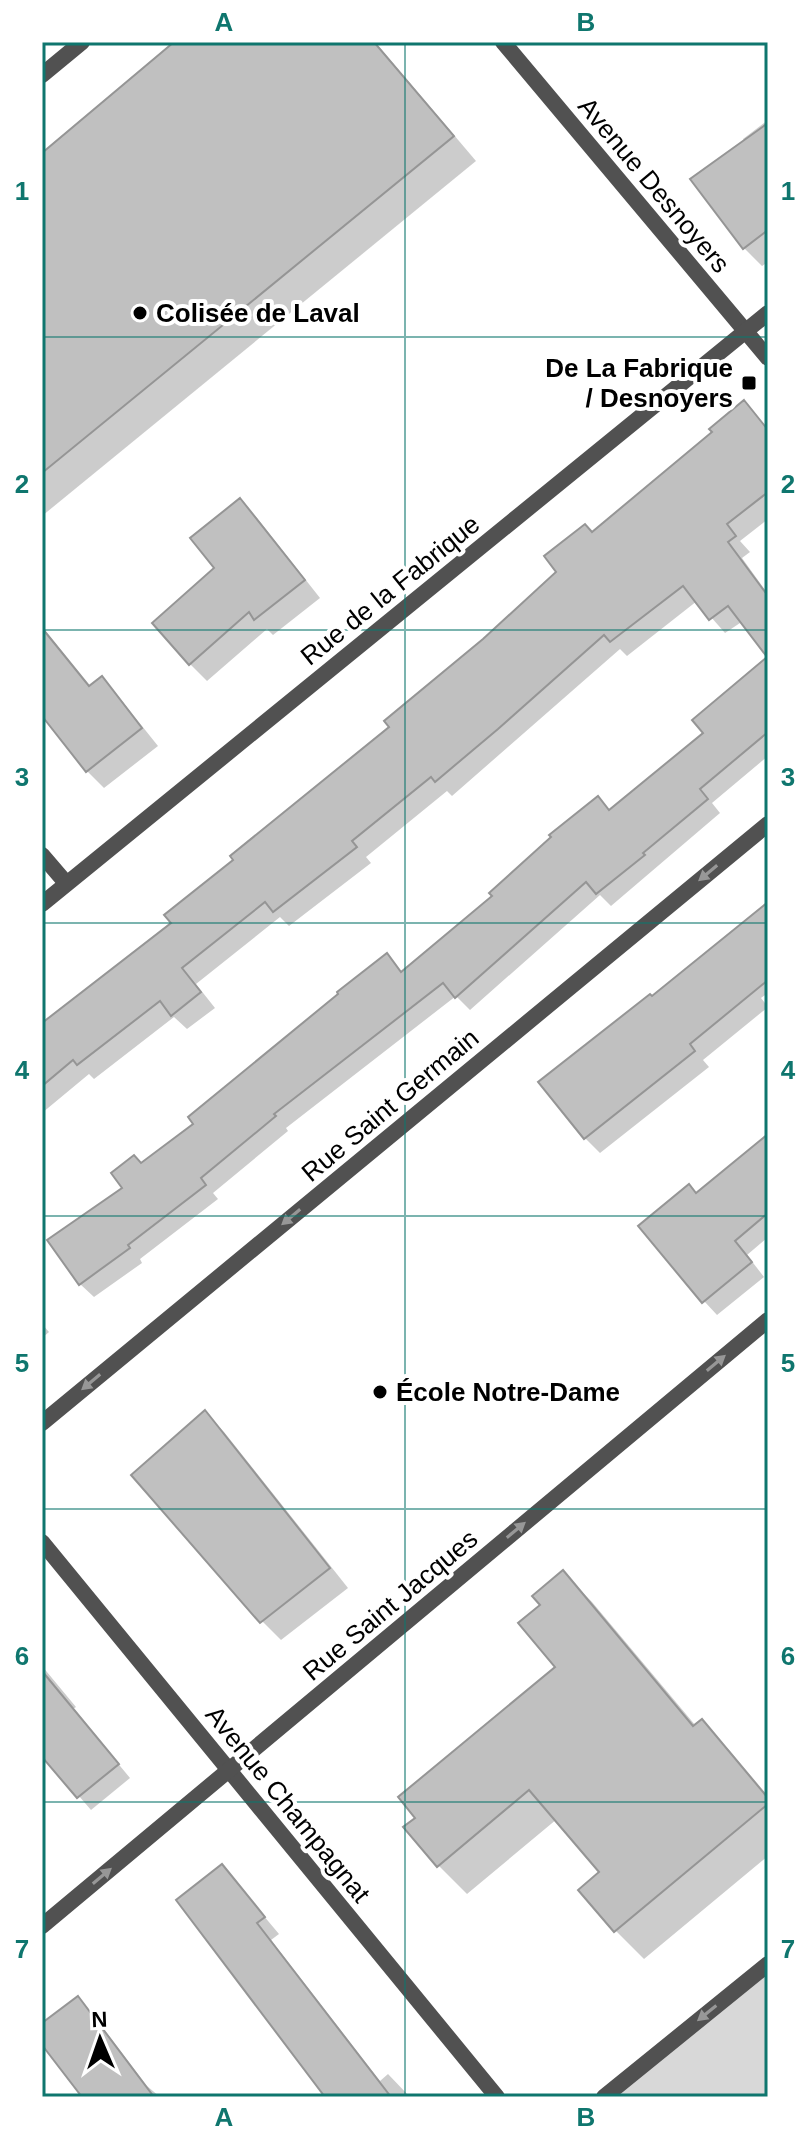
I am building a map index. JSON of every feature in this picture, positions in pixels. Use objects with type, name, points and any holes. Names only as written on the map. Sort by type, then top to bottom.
[{"type":"street","points":[[42,75],[82,42]]},
{"type":"street","name":"Avenue Desnoyers","points":[[503,42],[768,358]]},
{"type":"street","name":"Rue de la Fabrique","points":[[42,904],[768,313]]},
{"type":"street","name":"Rue Saint Germain","points":[[42,1423],[768,824]]},
{"type":"street","points":[[42,855],[66,883]]},
{"type":"street","name":"Rue Saint Jacques","points":[[42,1926],[768,1320]]},
{"type":"street","name":"Avenue Champagnat","points":[[42,1542],[497,2097]]},
{"type":"street","points":[[604,2097],[768,1964]]},
{"type":"shaded area","points":[[768,1964],[768,2097],[604,2097]]},
{"type":"building","name":"Colisée de Laval","points":[[174,42],[374,42],[454,136],[42,473],[42,153]]},
{"type":"building","points":[[768,123],[768,230],[743,249],[690,179]]},
{"type":"building","points":[[744,400],[768,430],[768,492],[727,524],[736,536],[728,542],[768,596],[768,732],[700,789],[708,799],[643,853],[645,855],[596,894],[586,882],[455,998],[443,983],[274,1114],[276,1116],[201,1178],[206,1185],[128,1245],[130,1248],[79,1285],[47,1240],[122,1188],[111,1173],[134,1155],[141,1163],[193,1124],[188,1117],[387,953],[401,972],[492,896],[489,893],[551,837],[549,835],[598,796],[609,810],[703,733],[692,720],[767,657],[728,606],[709,620],[683,586],[610,642],[604,635],[435,782],[431,777],[352,841],[357,847],[273,912],[265,902],[182,968],[201,992],[171,1016],[160,1001],[77,1065],[73,1060],[42,1086],[42,1023],[171,923],[164,915],[233,860],[230,856],[389,727],[384,721],[483,639],[556,572],[544,556],[585,524],[592,532],[712,432],[709,429]]},
{"type":"building","points":[[240,498],[305,580],[254,620],[249,612],[189,665],[152,623],[214,568],[190,538]]},
{"type":"building","points":[[42,628],[89,686],[102,676],[142,728],[86,772],[42,716]]},
{"type":"building","points":[[768,902],[768,980],[690,1044],[695,1051],[584,1139],[538,1082],[650,994],[652,996]]},
{"type":"building","points":[[768,1134],[768,1213],[735,1241],[752,1262],[702,1303],[638,1226],[689,1184],[696,1193]]},
{"type":"building","points":[[205,1410],[330,1568],[260,1623],[131,1475]]},
{"type":"building","points":[[563,1570],[693,1726],[702,1719],[768,1798],[768,1804],[614,1932],[578,1890],[599,1872],[529,1790],[437,1867],[403,1827],[415,1818],[398,1797],[555,1667],[518,1623],[540,1605],[532,1596]]},
{"type":"building","points":[[42,1671],[119,1764],[77,1798],[42,1757]]},
{"type":"building","points":[[222,1864],[265,1917],[257,1923],[391,2097],[325,2097],[176,1900]]},
{"type":"building","points":[[78,1996],[154,2097],[82,2097],[42,2045],[42,2023]]},
{"type":"place","name":"Colisée de Laval","points":[[140,313]]},
{"type":"place","name":"De La Fabrique / Desnoyers","points":[[749,383]]},
{"type":"place","name":"École Notre-Dame","points":[[380,1392]]}]
